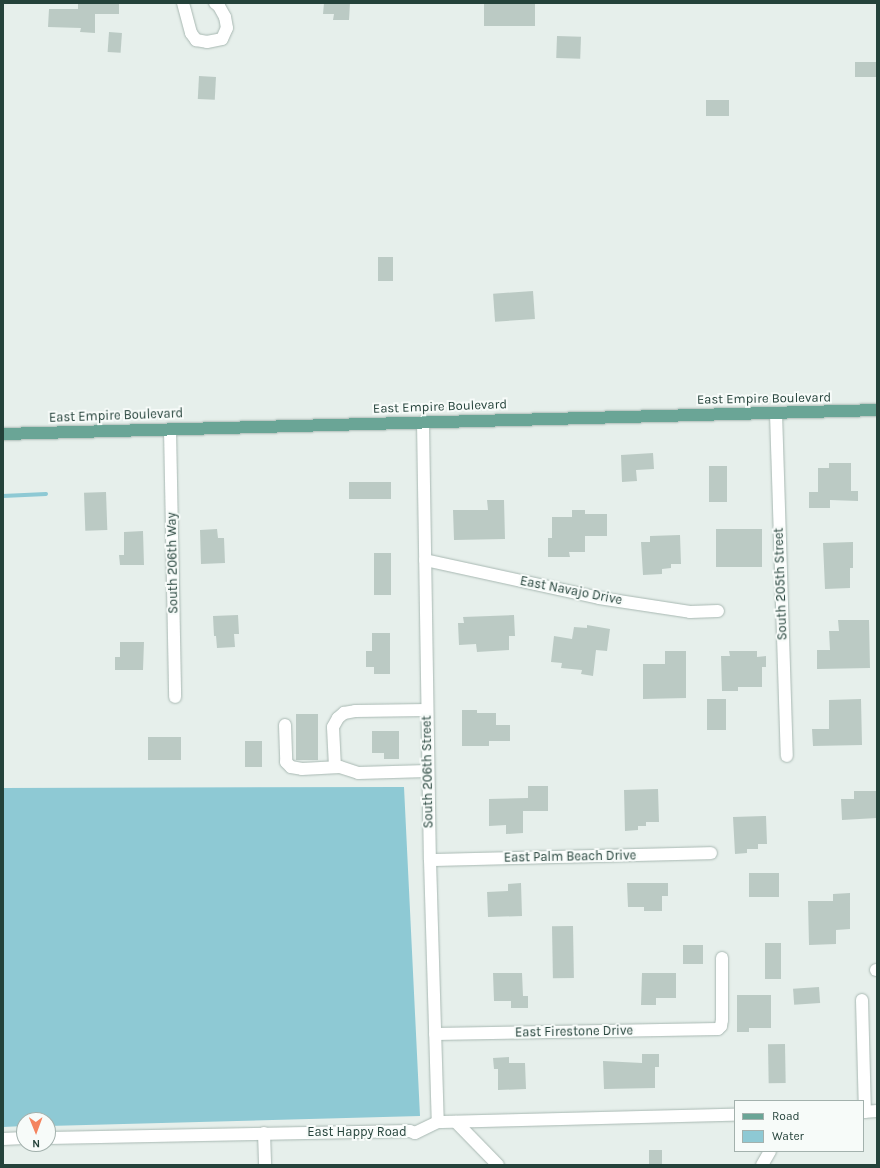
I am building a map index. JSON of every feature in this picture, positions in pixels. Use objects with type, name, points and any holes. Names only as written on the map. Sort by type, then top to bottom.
[{"type":"main road","name":"East Empire Boulevard","points":[[3,434],[877,410]]},
{"type":"street","points":[[183,3],[191,33],[196,40],[207,42],[222,39],[226,28],[225,17],[219,6],[215,3]]},
{"type":"street","name":"South 205th Street","points":[[776,413],[787,756]]},
{"type":"street","name":"South 206th Street","points":[[423,422],[428,771],[438,1122]]},
{"type":"street","name":"South 206th Way","points":[[170,429],[175,697]]},
{"type":"street","name":"East Navajo Drive","points":[[425,560],[599,598],[690,612],[718,611]]},
{"type":"street","points":[[335,767],[333,727],[338,718],[344,713],[355,711],[427,710]]},
{"type":"street","points":[[285,725],[286,762],[291,767],[302,769],[335,767],[346,768],[358,772],[428,771]]},
{"type":"street","name":"East Palm Beach Drive","points":[[430,860],[711,853]]},
{"type":"street","name":"East Firestone Drive","points":[[435,1034],[718,1029],[721,1026],[722,1020],[722,958]]},
{"type":"street","points":[[862,1000],[868,1111]]},
{"type":"street","name":"East Happy Road","points":[[56,1138],[410,1131],[415,1133],[438,1122],[734,1115]]},
{"type":"street","points":[[456,1122],[498,1165]]},
{"type":"street","points":[[264,1133],[265,1165]]},
{"type":"street","points":[[3,1139],[16,1138]]},
{"type":"street","points":[[762,1165],[769,1152]]},
{"type":"water","points":[[404,787],[420,1116],[56,1126],[56,1112],[16,1112],[16,1126],[3,1127],[3,788]]},
{"type":"building","points":[[78,3],[119,3],[119,14],[95,14],[95,33],[80,32],[81,28],[48,27],[49,9],[78,9]]},
{"type":"building","points":[[324,3],[350,3],[349,20],[333,20],[334,14],[323,14]]},
{"type":"building","points":[[484,3],[535,3],[535,26],[484,26]]},
{"type":"building","points":[[109,32],[122,33],[121,53],[108,52]]},
{"type":"building","points":[[557,36],[581,37],[580,59],[556,58]]},
{"type":"building","points":[[855,62],[877,62],[877,77],[855,77]]},
{"type":"building","points":[[199,76],[216,77],[215,100],[198,99]]},
{"type":"building","points":[[706,100],[729,100],[729,116],[706,116]]},
{"type":"building","points":[[378,257],[393,257],[393,281],[378,281]]},
{"type":"building","points":[[533,291],[535,319],[495,322],[493,294]]},
{"type":"building","points":[[653,453],[654,469],[636,470],[637,481],[622,482],[621,455]]},
{"type":"building","points":[[829,463],[851,463],[851,491],[858,491],[858,501],[830,500],[830,508],[809,508],[809,492],[818,492],[818,468],[829,468]]},
{"type":"building","points":[[709,466],[727,466],[727,502],[709,502]]},
{"type":"building","points":[[349,482],[391,482],[391,499],[349,499]]},
{"type":"building","points":[[106,492],[107,530],[85,531],[84,493]]},
{"type":"building","points":[[487,500],[504,500],[505,539],[454,540],[453,510],[488,510]]},
{"type":"building","points":[[572,510],[585,510],[585,514],[607,514],[607,536],[585,536],[585,552],[569,552],[570,557],[548,557],[548,538],[552,538],[552,517],[572,517]]},
{"type":"building","points":[[217,529],[218,538],[224,538],[225,563],[201,564],[200,530]]},
{"type":"building","points":[[716,529],[762,529],[762,567],[716,567]]},
{"type":"building","points":[[143,531],[144,565],[120,565],[119,555],[124,555],[124,532]]},
{"type":"building","points":[[680,535],[681,564],[671,564],[671,568],[662,569],[662,574],[643,575],[641,542],[650,542],[650,536]]},
{"type":"building","points":[[853,542],[853,568],[850,568],[850,588],[825,589],[823,543]]},
{"type":"building","points":[[374,553],[391,553],[391,595],[374,595]]},
{"type":"building","points":[[238,615],[239,634],[234,634],[235,647],[217,648],[216,636],[214,636],[213,616]]},
{"type":"building","points":[[514,615],[515,636],[509,636],[509,650],[477,652],[476,644],[459,645],[458,623],[464,623],[463,617]]},
{"type":"building","points":[[838,620],[869,620],[870,668],[817,669],[817,650],[830,650],[829,631],[839,631]]},
{"type":"building","points":[[587,625],[610,629],[607,651],[596,650],[593,676],[581,674],[582,670],[561,668],[562,663],[551,662],[554,636],[572,639],[574,627],[587,628]]},
{"type":"building","points":[[372,633],[390,633],[390,674],[374,674],[374,667],[366,667],[366,651],[372,651]]},
{"type":"building","points":[[120,642],[144,642],[143,670],[115,670],[115,657],[120,657]]},
{"type":"building","points":[[665,651],[686,651],[686,698],[643,699],[643,664],[665,664]]},
{"type":"building","points":[[729,651],[757,651],[757,657],[766,656],[766,667],[762,667],[762,687],[738,687],[738,691],[722,691],[721,656],[730,656]]},
{"type":"building","points":[[707,699],[726,699],[726,730],[707,730]]},
{"type":"building","points":[[861,699],[862,745],[813,746],[812,729],[829,729],[829,700]]},
{"type":"building","points":[[462,710],[477,710],[477,713],[496,713],[496,725],[510,725],[510,741],[489,741],[489,746],[462,746]]},
{"type":"building","points":[[296,714],[318,714],[318,760],[296,760]]},
{"type":"building","points":[[372,731],[399,731],[399,759],[384,759],[384,753],[372,753]]},
{"type":"building","points":[[148,737],[181,737],[181,760],[148,760]]},
{"type":"building","points":[[245,741],[262,741],[262,767],[245,767]]},
{"type":"building","points":[[528,786],[548,786],[548,811],[523,811],[523,833],[506,834],[506,825],[489,826],[489,799],[528,798]]},
{"type":"building","points":[[658,789],[659,822],[646,822],[646,826],[638,826],[638,830],[625,831],[624,790]]},
{"type":"building","points":[[854,791],[877,791],[877,818],[842,820],[841,799],[854,799]]},
{"type":"building","points":[[766,816],[767,844],[758,844],[758,849],[747,849],[747,853],[735,854],[733,817]]},
{"type":"building","points":[[749,873],[779,873],[779,897],[749,897]]},
{"type":"building","points":[[521,883],[522,916],[488,917],[487,892],[508,891],[508,884]]},
{"type":"building","points":[[627,883],[668,883],[668,896],[662,896],[662,911],[644,911],[644,907],[628,907]]},
{"type":"building","points":[[850,893],[850,929],[836,930],[836,944],[809,945],[808,901],[833,901],[833,894]]},
{"type":"building","points":[[552,926],[573,926],[574,978],[553,978]]},
{"type":"building","points":[[765,943],[781,943],[781,979],[765,979]]},
{"type":"building","points":[[683,945],[703,945],[703,964],[683,964]]},
{"type":"building","points":[[493,973],[522,973],[523,996],[528,996],[528,1008],[511,1008],[511,1001],[494,1001]]},
{"type":"building","points":[[642,973],[676,973],[676,998],[656,998],[656,1005],[641,1005]]},
{"type":"building","points":[[819,987],[820,1003],[794,1005],[793,989]]},
{"type":"building","points":[[737,995],[771,995],[771,1028],[749,1028],[749,1032],[737,1032]]},
{"type":"building","points":[[768,1044],[785,1044],[786,1083],[769,1083]]},
{"type":"building","points":[[642,1054],[659,1054],[659,1067],[655,1067],[655,1088],[604,1089],[603,1061],[642,1063]]},
{"type":"building","points":[[509,1057],[509,1063],[525,1063],[526,1089],[498,1090],[498,1069],[494,1069],[493,1058]]},
{"type":"building","points":[[649,1150],[662,1150],[662,1164],[649,1164]]},
{"type":"waterway","points":[[3,496],[46,494]]}]
